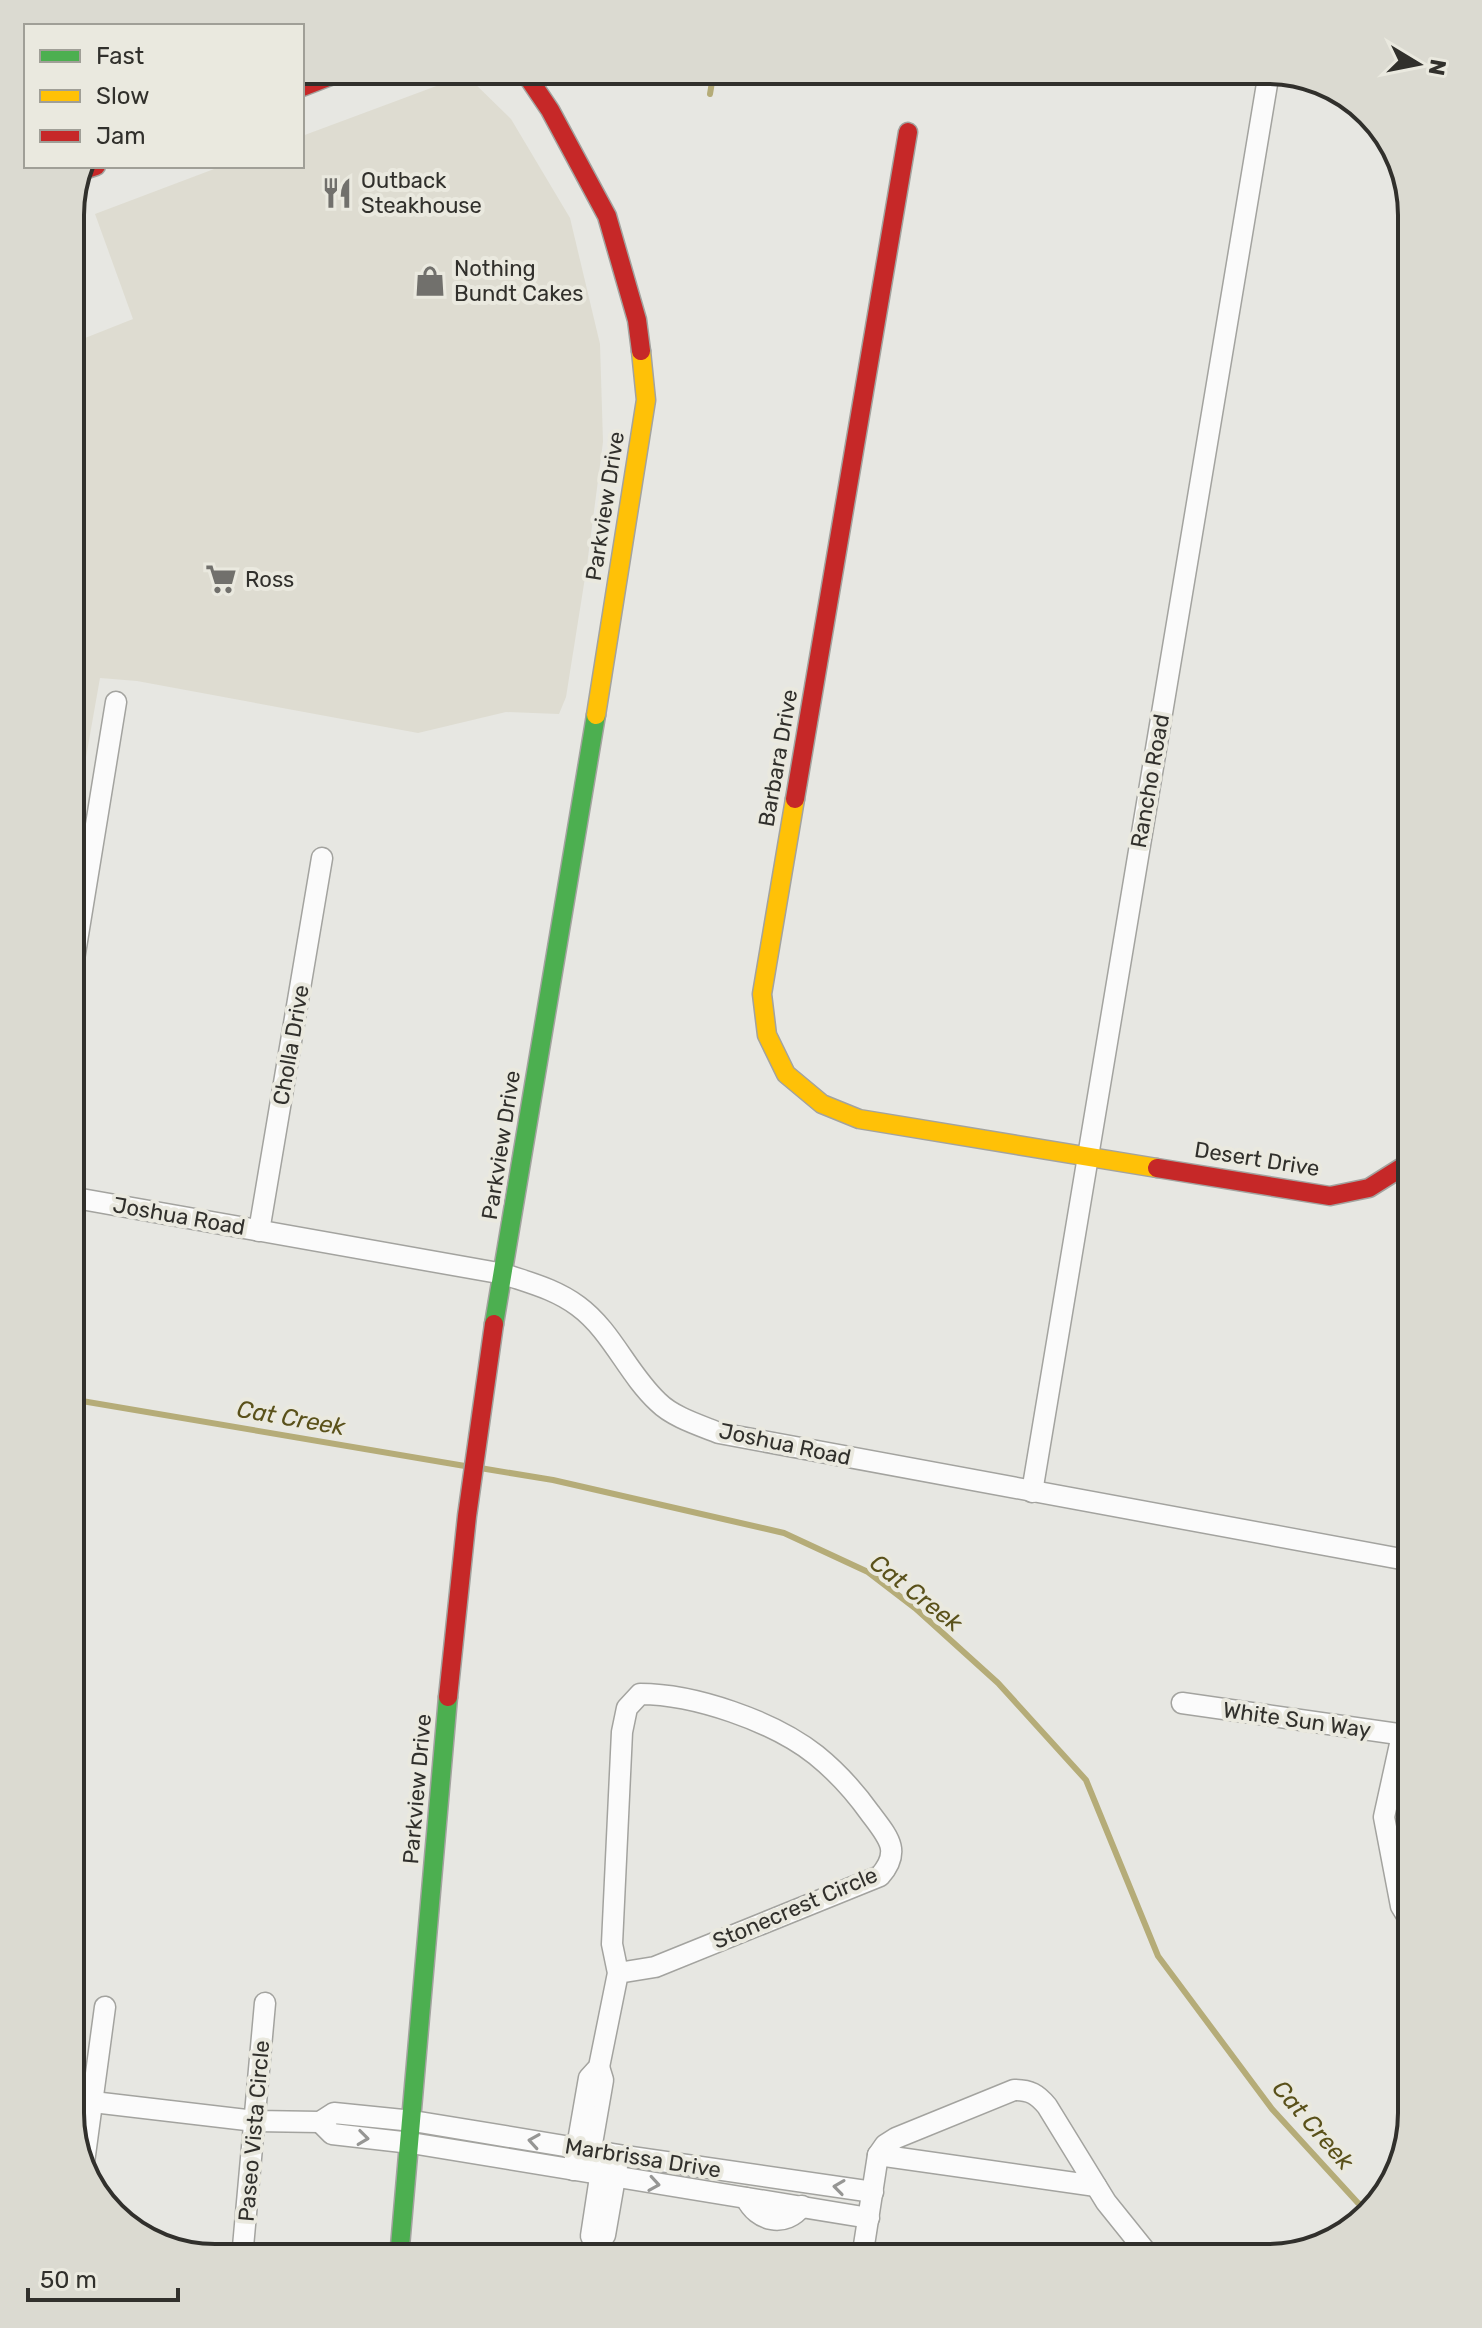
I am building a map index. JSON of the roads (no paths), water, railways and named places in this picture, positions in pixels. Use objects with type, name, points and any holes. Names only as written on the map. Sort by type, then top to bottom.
[{"type":"street","name":"Parkview Drive","points":[[400,2244],[464,1525],[480,1410],[646,400],[637,320],[607,216],[550,110],[532,84]]},
{"type":"street","name":"Rancho Road","points":[[1032,1492],[1265,84]]},
{"type":"street","name":"Barbara Drive","points":[[908,132],[762,994],[767,1035],[786,1074],[822,1104],[859,1119],[1087,1155]]},
{"type":"street","points":[[84,898],[116,702]]},
{"type":"street","name":"Cholla Drive","points":[[259,1231],[322,858]]},
{"type":"street","name":"Desert Drive","points":[[1087,1155],[1330,1196],[1369,1188],[1398,1170]]},
{"type":"street","name":"Joshua Road","points":[[84,1200],[504,1274],[552,1290],[580,1307],[604,1332],[636,1378],[660,1405],[719,1433],[1398,1558]]},
{"type":"street","name":"Stonecrest Circle","points":[[594,2174],[598,2152],[591,2108],[603,2080],[599,2067],[618,1973],[612,1944],[622,1732],[627,1708],[640,1694],[668,1694],[771,1728],[815,1754],[853,1790],[887,1835],[892,1851],[891,1864],[880,1876],[655,1967],[618,1973]]},
{"type":"street","name":"White Sun Way","points":[[1182,1703],[1398,1735]]},
{"type":"street","points":[[1398,1768],[1384,1817],[1398,1890]]},
{"type":"street","name":"Paseo Vista Circle","points":[[243,2244],[265,2003]]},
{"type":"street","points":[[87,2140],[105,2007]]},
{"type":"street","points":[[864,2244],[878,2155],[885,2145],[1014,2090],[1026,2090],[1036,2094],[1047,2106],[1096,2186],[1140,2244]]},
{"type":"street","points":[[93,2102],[255,2121],[320,2122]]},
{"type":"street","name":"Marbrissa Drive","points":[[869,2218],[411,2143],[332,2134],[320,2122],[334,2113],[413,2121],[598,2152],[873,2192]]},
{"type":"street","points":[[594,2244],[591,2236],[602,2210],[594,2174],[598,2152]]},
{"type":"street","points":[[878,2155],[1096,2186]]},
{"type":"street","points":[[715,2194],[720,2170]]},
{"type":"street","points":[[802,2208],[805,2182]]},
{"type":"waterway","points":[[710,94],[712,84]]},
{"type":"waterway","name":"Cat Creek","points":[[84,1401],[465,1466]]},
{"type":"waterway","name":"Cat Creek","points":[[480,1468],[553,1480],[784,1533],[868,1572],[915,1608],[998,1683],[1086,1780],[1158,1956],[1272,2109],[1360,2204]]},
{"type":"place","name":"Outback Steakhouse","points":[[337,193]]},
{"type":"place","name":"Nothing Bundt Cakes","points":[[430,281]]},
{"type":"place","name":"Ross","points":[[221,579]]}]
